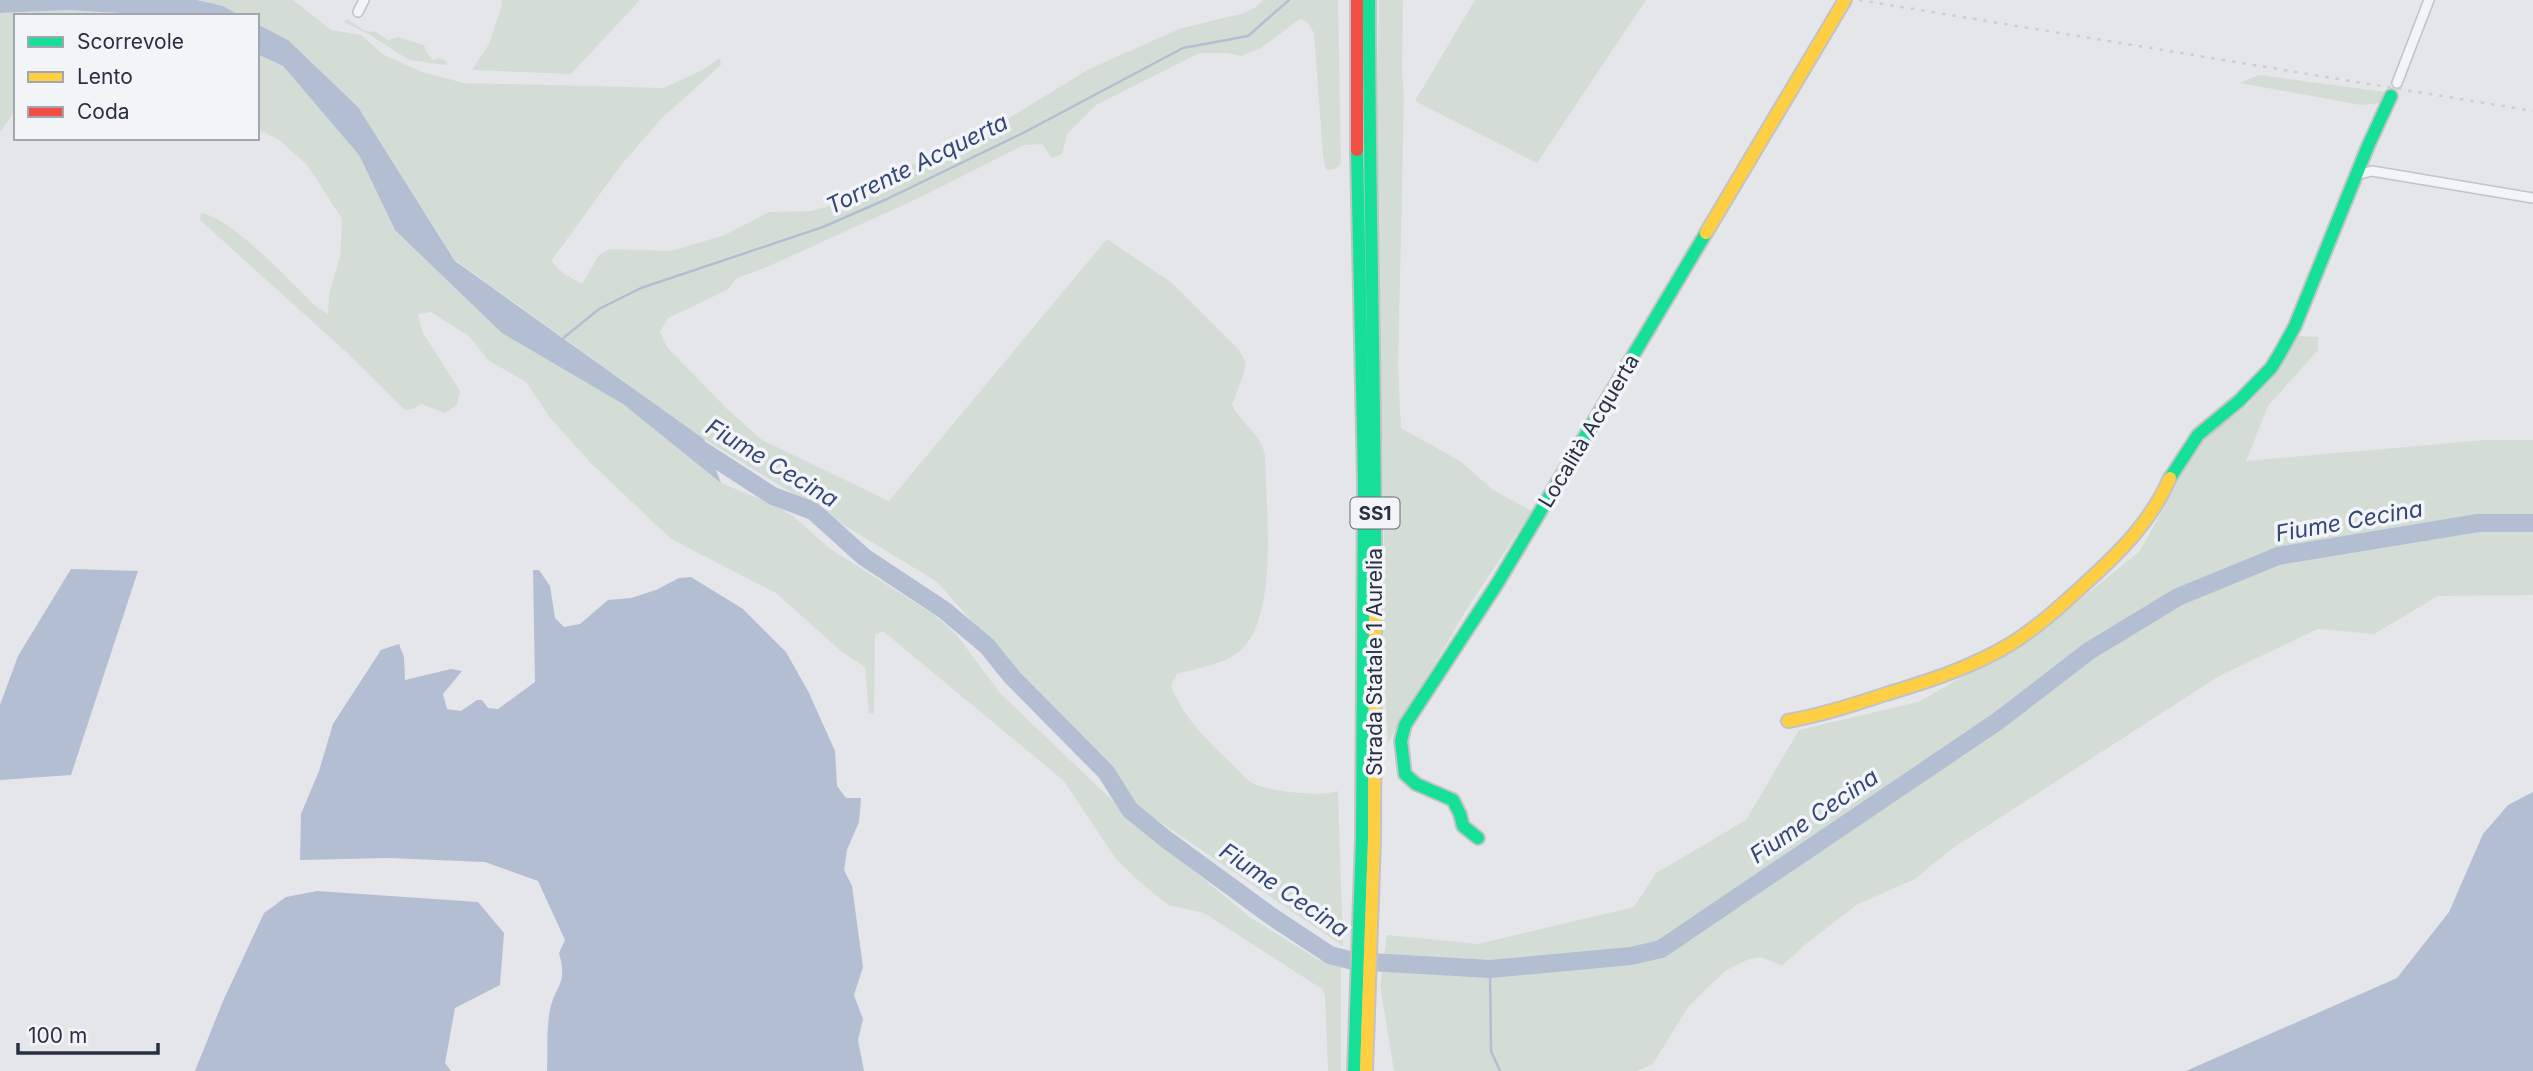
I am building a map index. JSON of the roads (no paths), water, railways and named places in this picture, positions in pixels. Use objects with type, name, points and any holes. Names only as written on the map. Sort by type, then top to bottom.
[{"type":"main road","name":"Strada Statale 1 Aurelia","points":[[1357,0],[1363,187],[1368,839],[1362,1032],[1366,1071]]},
{"type":"main road","name":"Strada Statale 1 Aurelia","points":[[1362,151],[1369,0]]},
{"type":"main road","name":"Località Acquerta","points":[[1478,838],[1463,826],[1461,809],[1452,798],[1418,785],[1405,774],[1401,741],[1405,724],[1497,584],[1845,0]]},
{"type":"main road","points":[[1788,721],[1817,716],[1947,676],[1978,662],[2012,643],[2071,596],[2123,549],[2160,502],[2173,470],[2197,435],[2239,401],[2271,368],[2279,355],[2295,326],[2356,174],[2391,96]]},
{"type":"main road","name":"Strada Statale 1 Aurelia","points":[[1354,1071],[1362,1032]]},
{"type":"street","points":[[358,12],[364,0]]},
{"type":"street","points":[[2397,83],[2429,0]]},
{"type":"street","points":[[2356,174],[2372,171],[2533,198]]},
{"type":"water","points":[[0,0],[197,0],[223,6],[237,14],[137,14],[67,10],[0,13]]},
{"type":"water","points":[[259,25],[288,40],[358,107],[455,261],[704,439],[721,483],[623,404],[502,333],[395,230],[359,155],[283,66],[259,55]]},
{"type":"water","points":[[71,569],[138,571],[71,775],[0,780],[0,705],[18,656]]},
{"type":"water","points":[[533,570],[539,570],[550,586],[555,618],[564,627],[580,624],[608,600],[631,598],[656,590],[679,578],[691,577],[743,609],[786,652],[809,693],[835,751],[837,786],[846,798],[861,798],[859,822],[847,850],[844,870],[852,886],[863,967],[854,995],[863,1019],[858,1040],[864,1071],[547,1071],[549,1017],[552,1001],[562,978],[559,953],[565,940],[538,881],[485,862],[389,858],[300,860],[301,814],[319,771],[333,724],[381,650],[399,644],[404,657],[405,680],[451,669],[462,671],[443,694],[447,709],[461,711],[477,700],[482,700],[488,708],[498,709],[535,682]]},
{"type":"water","points":[[2533,792],[2533,1071],[2186,1071],[2397,978],[2449,912],[2483,834],[2508,805]]},
{"type":"water","points":[[317,891],[478,902],[504,933],[500,985],[455,1008],[445,1063],[451,1071],[195,1071],[223,1001],[264,913],[286,897]]},
{"type":"waterway","name":"Torrente Acquerta","points":[[561,340],[599,309],[641,288],[823,227],[887,199],[1023,133],[1183,48],[1248,36],[1289,0]]},
{"type":"waterway","name":"Fiume Cecina","points":[[691,443],[773,496],[813,511],[864,557],[944,610],[987,646],[1012,677],[1106,772],[1130,810],[1271,916],[1330,955],[1353,961],[1490,969],[1631,956],[1661,949],[1998,721],[2089,651],[2178,597],[2278,556],[2478,523],[2533,523]]},
{"type":"waterway","points":[[1490,969],[1491,1051],[1500,1071]]},
{"type":"railway","points":[[1859,0],[2533,111]]}]
